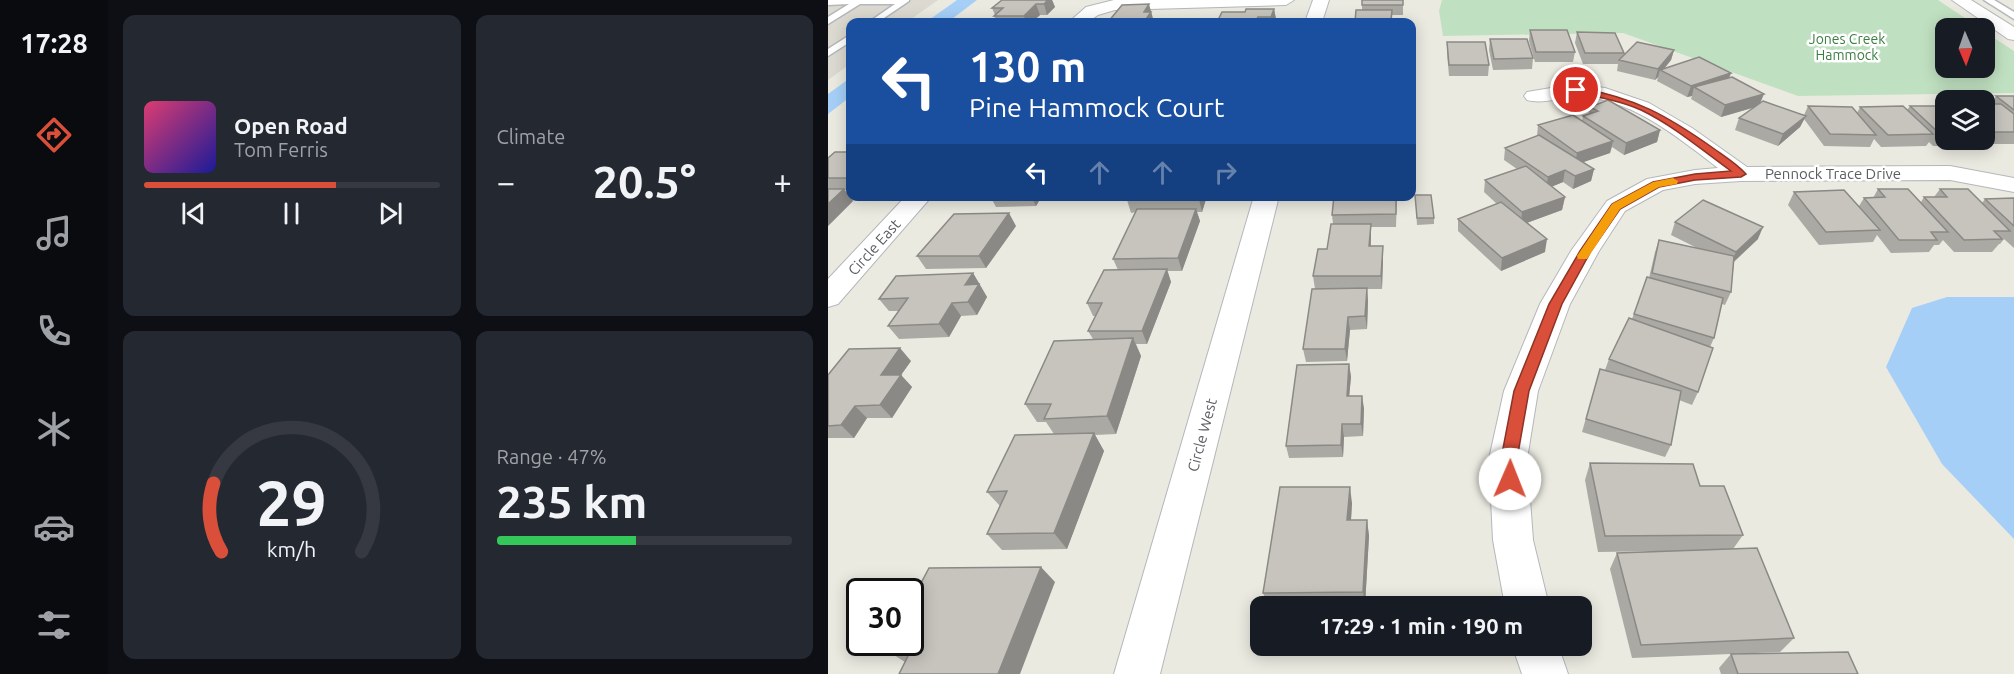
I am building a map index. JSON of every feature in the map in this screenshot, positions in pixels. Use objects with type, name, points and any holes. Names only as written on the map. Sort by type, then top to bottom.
[{"type":"street","points":[[1081,18],[1102,8],[1125,4],[1286,0]]},
{"type":"street","points":[[1315,18],[1321,0]]},
{"type":"street","points":[[1960,0],[1987,18]]},
{"type":"street","points":[[1995,23],[2014,35]]},
{"type":"street","points":[[1534,96],[1576,90],[1610,96],[1643,108],[1674,124],[1741,174]]},
{"type":"street","name":"Pennock Trace Drive","points":[[1525,596],[1513,540],[1509,459],[1521,391],[1555,304],[1616,206],[1656,184],[1695,177],[1741,174],[1950,173],[2014,184]]},
{"type":"street","name":"Circle East","points":[[828,297],[915,201]]},
{"type":"street","name":"Circle West","points":[[1137,674],[1266,201]]},
{"type":"street","points":[[1539,656],[1545,674]]},
{"type":"lane","points":[[1988,0],[2014,16]]},
{"type":"lane","points":[[828,21],[858,1]]},
{"type":"lane","points":[[828,2],[905,1],[879,18]]},
{"type":"lane","points":[[1995,23],[2014,23]]},
{"type":"lane","points":[[828,53],[846,41]]},
{"type":"shaded area","points":[[828,0],[938,0],[913,18],[846,18],[846,67],[828,80]]},
{"type":"green space","name":"Jones Creek Hammock","points":[[1442,0],[1938,0],[1965,18],[1935,18],[1935,78],[1995,78],[1995,39],[2014,51],[2014,93],[1995,93],[1995,90],[1935,90],[1935,94],[1798,96],[1623,33],[1443,36],[1439,11]]},
{"type":"water","points":[[957,0],[977,0],[953,18],[932,18]]},
{"type":"water","points":[[846,81],[846,100],[828,114],[828,94]]},
{"type":"water","points":[[1947,297],[2014,297],[2014,539],[1942,464],[1886,367],[1912,308]]},
{"type":"building","points":[[1002,0],[1048,0],[1044,4],[1036,4],[1024,16],[994,16],[1003,8],[992,8]]},
{"type":"building","points":[[1362,0],[1403,0],[1403,5],[1362,5]]},
{"type":"building","points":[[1149,4],[1144,12],[1151,12],[1147,18],[1111,18],[1122,5]]},
{"type":"building","points":[[1246,9],[1274,9],[1271,17],[1219,18],[1222,12],[1245,12]]},
{"type":"building","points":[[1356,10],[1392,10],[1391,18],[1355,18]]},
{"type":"building","points":[[1530,30],[1567,30],[1575,52],[1536,52]]},
{"type":"building","points":[[1577,32],[1615,33],[1624,53],[1585,53]]},
{"type":"building","points":[[1490,39],[1527,39],[1533,58],[1494,59]]},
{"type":"building","points":[[1447,42],[1485,42],[1489,65],[1449,65]]},
{"type":"building","points":[[1637,42],[1674,50],[1658,69],[1619,60]]},
{"type":"building","points":[[1699,57],[1731,73],[1691,86],[1660,70]]},
{"type":"building","points":[[1732,77],[1764,94],[1725,105],[1694,87]]},
{"type":"building","points":[[1996,96],[2014,96],[2014,110]]},
{"type":"building","points":[[1608,100],[1660,130],[1626,143],[1583,116],[1598,111],[1590,107]]},
{"type":"building","points":[[1763,101],[1806,116],[1783,134],[1739,118]]},
{"type":"building","points":[[1995,104],[2001,104],[2014,114],[2014,132],[1995,132]]},
{"type":"building","points":[[1808,106],[1852,107],[1876,135],[1830,134]]},
{"type":"building","points":[[1903,106],[1933,134],[1888,135],[1860,107]]},
{"type":"building","points":[[1910,106],[1935,106],[1935,129]]},
{"type":"building","points":[[1573,115],[1613,141],[1577,153],[1538,125]]},
{"type":"building","points":[[1539,135],[1594,169],[1575,176],[1565,170],[1548,177],[1505,148]]},
{"type":"building","points":[[835,152],[846,152],[846,178],[828,178],[828,158]]},
{"type":"building","points":[[1526,166],[1565,197],[1522,212],[1485,180]]},
{"type":"building","points":[[828,189],[844,189],[828,204]]},
{"type":"building","points":[[1878,189],[1908,189],[1948,232],[1931,232],[1937,240],[1899,240],[1864,198],[1885,197]]},
{"type":"building","points":[[1940,189],[1968,189],[2010,231],[1994,231],[2002,239],[1964,240],[1924,197],[1947,197]]},
{"type":"building","points":[[1844,190],[1880,230],[1826,232],[1794,192]]},
{"type":"building","points":[[1416,195],[1431,195],[1434,218],[1417,218]]},
{"type":"building","points":[[2014,198],[2014,226],[1985,199]]},
{"type":"building","points":[[1703,200],[1763,227],[1736,252],[1675,222]]},
{"type":"building","points":[[1333,201],[1396,201],[1396,214],[1332,215]]},
{"type":"building","points":[[1501,202],[1547,239],[1502,258],[1458,219]]},
{"type":"building","points":[[1137,209],[1196,209],[1178,258],[1113,259]]},
{"type":"building","points":[[1009,213],[979,256],[917,256],[954,214]]},
{"type":"building","points":[[1331,224],[1371,224],[1369,246],[1383,246],[1381,276],[1313,276],[1318,249],[1327,249]]},
{"type":"building","points":[[1659,240],[1734,256],[1731,292],[1652,273]]},
{"type":"building","points":[[1167,269],[1142,331],[1088,331],[1102,303],[1087,303],[1104,270]]},
{"type":"building","points":[[973,273],[965,285],[979,284],[968,302],[952,303],[939,324],[888,326],[908,298],[879,299],[896,276]]},
{"type":"building","points":[[1647,277],[1723,298],[1714,338],[1634,314]]},
{"type":"building","points":[[1367,288],[1365,316],[1348,317],[1345,349],[1303,349],[1312,289]]},
{"type":"building","points":[[1629,318],[1713,348],[1698,392],[1609,359]]},
{"type":"building","points":[[1133,338],[1107,416],[1044,419],[1051,404],[1025,404],[1054,341]]},
{"type":"building","points":[[900,348],[881,375],[901,375],[880,405],[855,406],[841,425],[828,426],[828,375],[849,349]]},
{"type":"building","points":[[1349,364],[1347,396],[1362,396],[1361,424],[1342,424],[1341,445],[1286,446],[1297,365]]},
{"type":"building","points":[[1600,369],[1681,391],[1671,445],[1586,419]]},
{"type":"building","points":[[1094,433],[1054,533],[987,534],[1007,491],[987,492],[1015,435]]},
{"type":"building","points":[[1590,463],[1693,464],[1700,486],[1724,486],[1743,535],[1605,536]]},
{"type":"building","points":[[1280,487],[1350,487],[1347,520],[1367,520],[1363,592],[1263,593]]},
{"type":"building","points":[[1757,548],[1794,638],[1641,645],[1617,553]]},
{"type":"building","points":[[1041,567],[998,674],[899,674],[908,656],[924,656],[924,578],[929,568]]},
{"type":"building","points":[[1848,652],[1858,674],[1738,674],[1731,654]]},
{"type":"slow traffic","points":[[1583,256],[1616,206],[1656,184],[1673,181]]},
{"type":"route","points":[[1510,479],[1509,459],[1521,391],[1555,304],[1616,206],[1656,184],[1695,177],[1741,174],[1674,124],[1643,108],[1610,96],[1576,90]]}]
